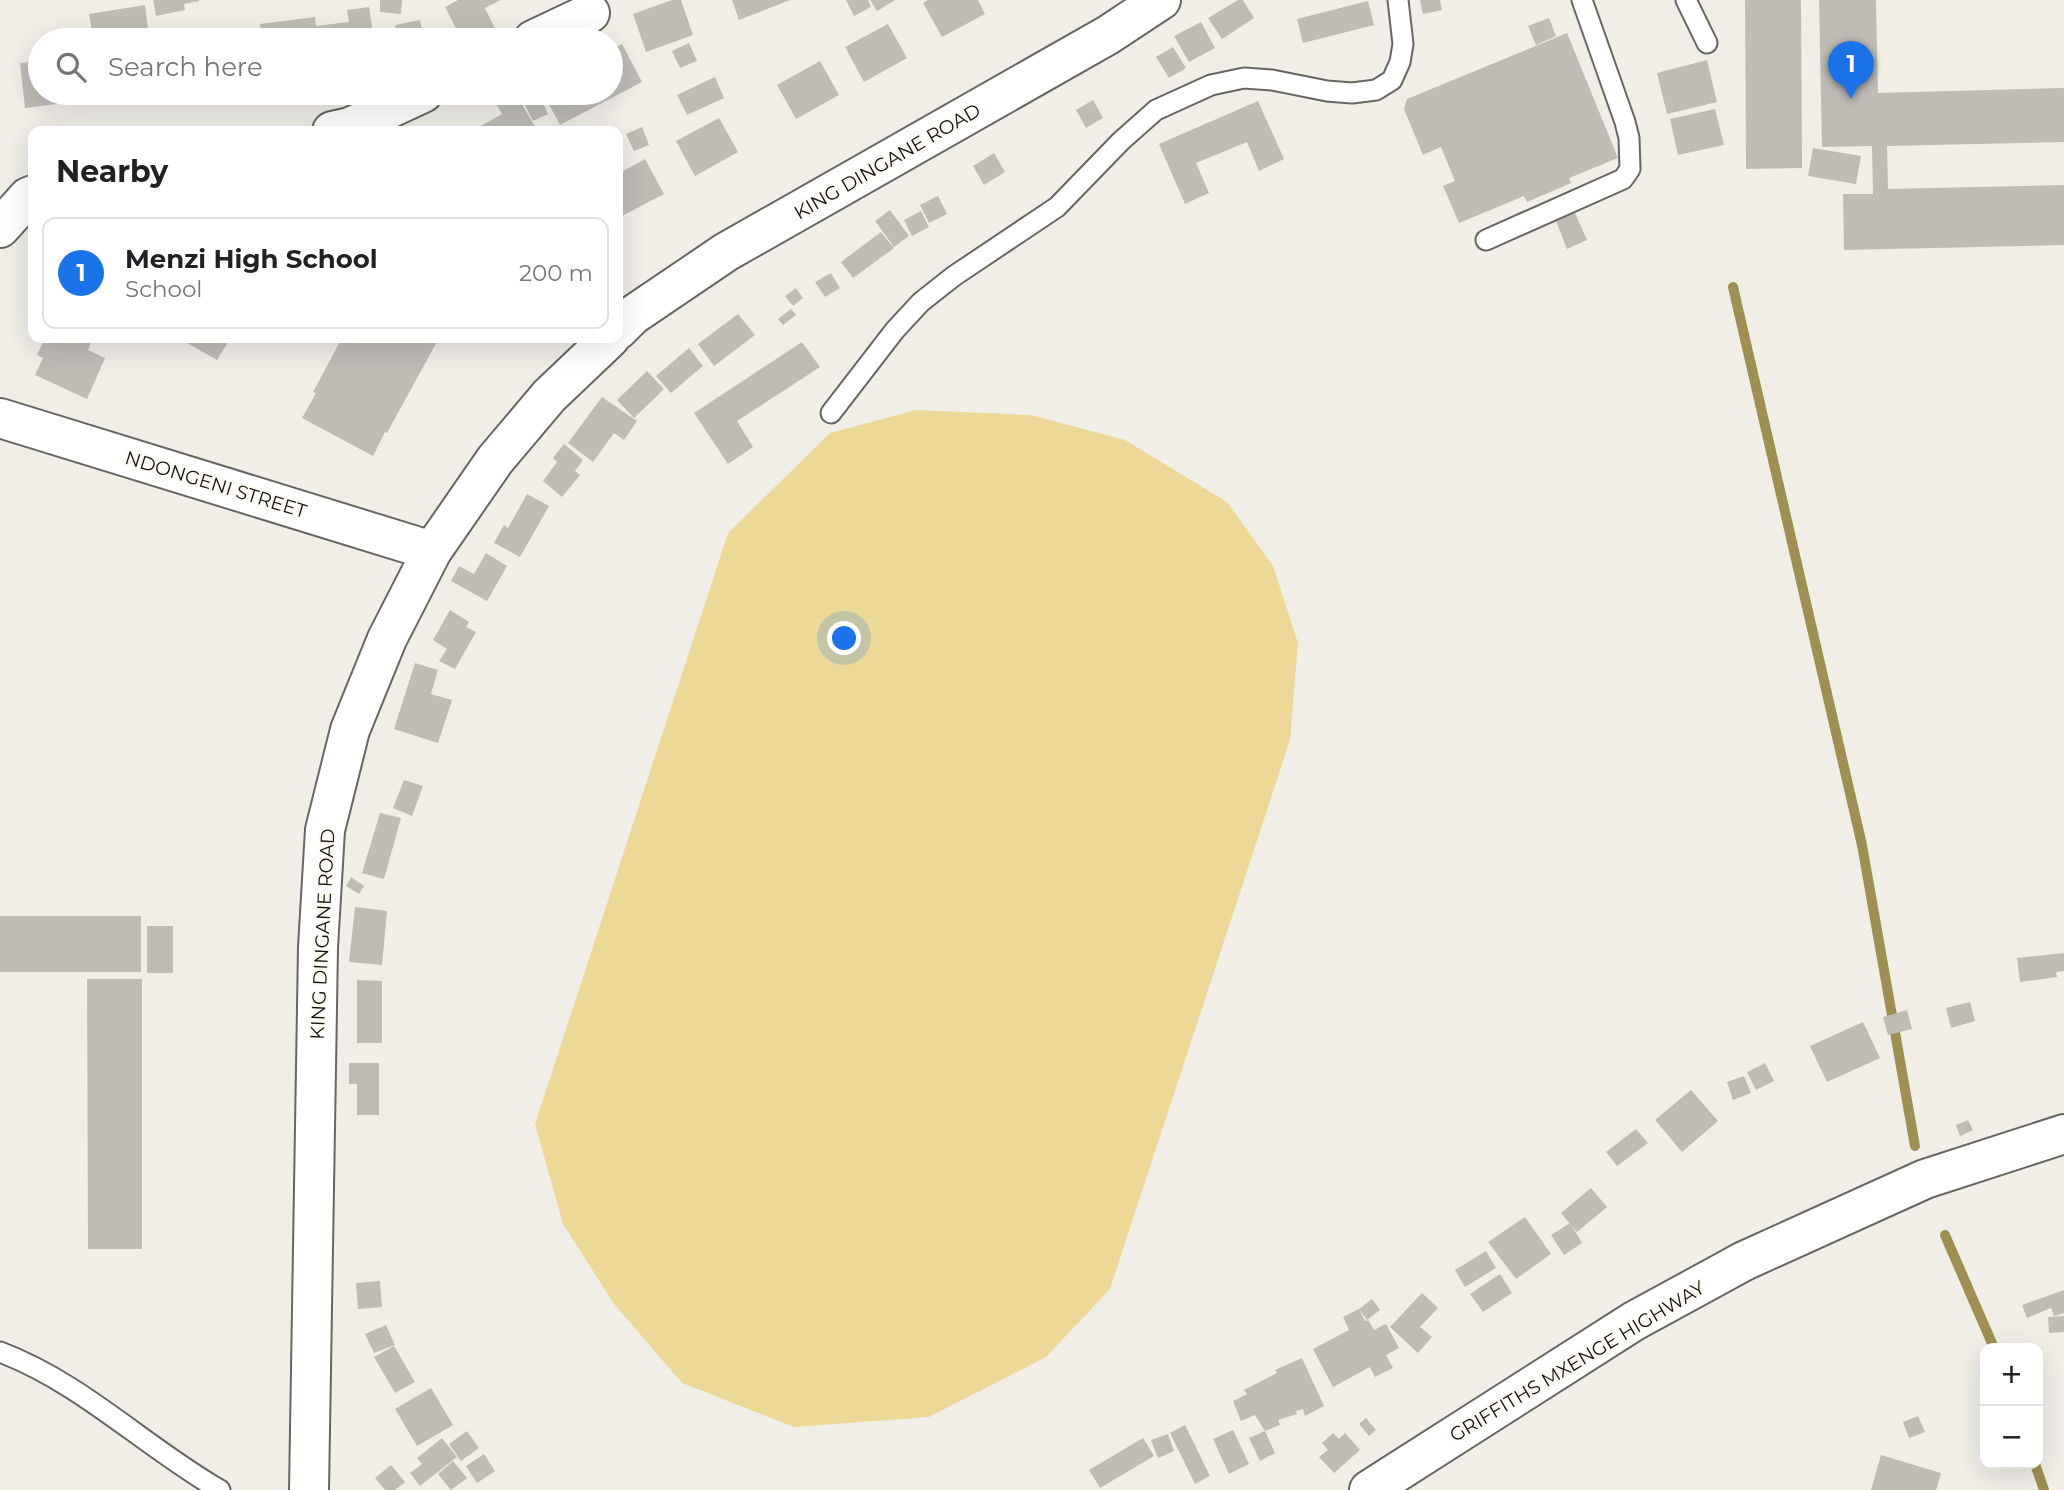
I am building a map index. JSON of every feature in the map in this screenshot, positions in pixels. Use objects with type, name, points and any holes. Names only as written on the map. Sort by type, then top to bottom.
[{"type":"street","name":"KING DINGANE ROAD","points":[[623,325],[633,315],[726,252],[1108,35],[1161,0]]},
{"type":"street","points":[[558,28],[590,13]]},
{"type":"street","points":[[352,126],[397,105]]},
{"type":"street","points":[[0,228],[28,197]]},
{"type":"street","name":"KING DINGANE ROAD","points":[[309,1490],[318,947],[326,830],[350,730],[387,639],[432,551],[495,460],[549,396],[605,343]]},
{"type":"street","name":"NDONGENI STREET","points":[[0,418],[432,551]]},
{"type":"street","name":"GRIFFITHS MXENGE HIGHWAY","points":[[1369,1490],[1634,1321],[1744,1261],[1924,1179],[2064,1133]]},
{"type":"lane","points":[[831,413],[895,330],[921,302],[954,275],[1056,207],[1121,141],[1156,110],[1211,85],[1244,78],[1352,93],[1376,90],[1392,80],[1400,62],[1403,44],[1398,0]]},
{"type":"lane","points":[[1486,240],[1623,179],[1630,169],[1629,138],[1625,122],[1582,0]]},
{"type":"lane","points":[[1686,0],[1707,43]]},
{"type":"lane","points":[[0,1352],[24,1361],[59,1380],[220,1490]]},
{"type":"shaded area","points":[[916,410],[1031,415],[1125,440],[1227,502],[1273,566],[1298,643],[1290,740],[1110,1289],[1046,1357],[929,1417],[794,1427],[682,1383],[614,1304],[563,1224],[535,1124],[728,533],[830,433]]},
{"type":"building","points":[[153,0],[199,1],[184,4],[185,10],[156,16]]},
{"type":"building","points":[[380,0],[402,0],[401,14],[380,12]]},
{"type":"building","points":[[458,0],[501,0],[485,8],[495,28],[456,28],[445,7]]},
{"type":"building","points":[[672,0],[681,0],[693,35],[646,52],[633,14]]},
{"type":"building","points":[[732,0],[790,0],[739,20]]},
{"type":"building","points":[[846,0],[868,0],[871,7],[854,16]]},
{"type":"building","points":[[870,0],[895,0],[877,11]]},
{"type":"building","points":[[928,0],[978,0],[985,14],[942,37],[923,3]]},
{"type":"building","points":[[1238,0],[1243,0],[1254,18],[1222,39],[1208,18]]},
{"type":"building","points":[[1420,0],[1440,0],[1442,10],[1423,14]]},
{"type":"building","points":[[1745,0],[1801,0],[1802,168],[1746,169]]},
{"type":"building","points":[[1819,0],[1876,0],[1878,93],[2064,88],[2064,142],[1887,146],[1888,189],[2064,185],[2064,245],[1844,250],[1843,194],[1873,194],[1872,146],[1822,147]]},
{"type":"building","points":[[1368,1],[1374,25],[1303,43],[1297,19]]},
{"type":"building","points":[[145,5],[148,28],[91,28],[89,14]]},
{"type":"building","points":[[369,7],[372,28],[260,28],[260,24],[315,17],[316,26],[349,22],[347,10]]},
{"type":"building","points":[[1549,18],[1556,36],[1536,45],[1528,26]]},
{"type":"building","points":[[420,20],[422,28],[396,28],[395,25]]},
{"type":"building","points":[[1201,22],[1215,48],[1189,62],[1174,36]]},
{"type":"building","points":[[888,24],[907,58],[864,82],[845,47]]},
{"type":"building","points":[[1567,33],[1618,158],[1569,178],[1571,183],[1527,202],[1524,196],[1459,223],[1443,186],[1455,181],[1441,147],[1423,155],[1404,109],[1407,99]]},
{"type":"building","points":[[689,43],[697,61],[680,68],[672,51]]},
{"type":"building","points":[[623,46],[642,82],[623,92]]},
{"type":"building","points":[[1173,47],[1186,68],[1169,78],[1156,57]]},
{"type":"building","points":[[1707,60],[1717,102],[1667,114],[1657,73]]},
{"type":"building","points":[[820,61],[839,95],[796,119],[777,85]]},
{"type":"building","points":[[28,62],[28,105],[49,105],[25,108],[20,63]]},
{"type":"building","points":[[715,77],[724,98],[687,115],[677,95]]},
{"type":"building","points":[[1093,100],[1103,118],[1086,128],[1076,110]]},
{"type":"building","points":[[1258,101],[1284,159],[1259,171],[1247,142],[1196,163],[1209,193],[1185,204],[1159,144]]},
{"type":"building","points":[[497,105],[522,105],[535,126],[481,126],[502,114]]},
{"type":"building","points":[[525,105],[544,105],[548,114],[533,121]]},
{"type":"building","points":[[549,105],[598,105],[560,125]]},
{"type":"building","points":[[1715,109],[1724,145],[1678,155],[1670,119]]},
{"type":"building","points":[[719,118],[738,152],[695,176],[676,141]]},
{"type":"building","points":[[642,127],[649,145],[634,151],[626,134]]},
{"type":"building","points":[[1813,148],[1861,156],[1856,184],[1808,176]]},
{"type":"building","points":[[994,153],[1005,172],[984,185],[973,166]]},
{"type":"building","points":[[645,159],[664,194],[623,215],[623,171]]},
{"type":"building","points":[[938,196],[947,214],[929,223],[920,205]]},
{"type":"building","points":[[890,210],[909,236],[894,247],[875,221]]},
{"type":"building","points":[[921,211],[929,227],[912,236],[904,220]]},
{"type":"building","points":[[1575,213],[1587,240],[1567,249],[1556,221]]},
{"type":"building","points":[[881,232],[894,248],[853,278],[841,262]]},
{"type":"building","points":[[831,273],[840,288],[825,297],[815,282]]},
{"type":"building","points":[[796,288],[803,298],[793,306],[785,296]]},
{"type":"building","points":[[791,309],[796,315],[783,325],[778,319]]},
{"type":"building","points":[[738,314],[755,335],[714,366],[698,344]]},
{"type":"building","points":[[802,342],[820,367],[737,421],[753,447],[728,464],[694,413]]},
{"type":"building","points":[[43,343],[91,343],[88,350],[105,358],[87,399],[35,375],[43,358],[37,355]]},
{"type":"building","points":[[187,343],[227,343],[217,360]]},
{"type":"building","points":[[339,343],[436,343],[373,456],[302,418],[316,393],[313,392]]},
{"type":"building","points":[[689,348],[703,366],[671,393],[656,376]]},
{"type":"building","points":[[647,371],[664,389],[634,418],[617,400]]},
{"type":"building","points":[[602,397],[637,421],[624,440],[614,433],[593,462],[568,443]]},
{"type":"building","points":[[564,444],[583,460],[575,471],[580,475],[562,497],[543,481],[557,462],[553,458]]},
{"type":"building","points":[[527,494],[549,506],[520,557],[494,543],[504,525],[508,528]]},
{"type":"building","points":[[486,553],[507,566],[487,601],[451,581],[459,566],[474,574]]},
{"type":"building","points":[[450,610],[469,622],[466,627],[476,632],[455,669],[439,661],[447,649],[433,640]]},
{"type":"building","points":[[415,663],[438,670],[431,694],[452,700],[438,743],[394,729]]},
{"type":"building","points":[[404,780],[423,786],[412,816],[393,808]]},
{"type":"building","points":[[380,813],[401,818],[384,879],[362,873]]},
{"type":"building","points":[[351,877],[364,886],[359,894],[346,886]]},
{"type":"building","points":[[355,907],[387,911],[382,965],[349,962]]},
{"type":"building","points":[[0,916],[141,916],[141,972],[0,972]]},
{"type":"building","points":[[147,926],[173,926],[173,973],[147,973]]},
{"type":"building","points":[[2064,953],[2064,971],[2056,972],[2057,977],[2020,982],[2017,958]]},
{"type":"building","points":[[87,979],[142,979],[142,1249],[88,1249]]},
{"type":"building","points":[[357,980],[382,981],[382,1043],[357,1043]]},
{"type":"building","points":[[1970,1002],[1975,1021],[1951,1028],[1946,1008]]},
{"type":"building","points":[[1907,1010],[1912,1029],[1888,1035],[1883,1017]]},
{"type":"building","points":[[1863,1022],[1880,1058],[1827,1082],[1810,1046]]},
{"type":"building","points":[[349,1063],[379,1063],[379,1115],[357,1115],[357,1084],[349,1084]]},
{"type":"building","points":[[1765,1063],[1774,1081],[1756,1090],[1747,1072]]},
{"type":"building","points":[[1744,1076],[1751,1093],[1733,1100],[1727,1082]]},
{"type":"building","points":[[1691,1090],[1718,1121],[1682,1152],[1655,1120]]},
{"type":"building","points":[[1968,1120],[1973,1130],[1960,1136],[1956,1125]]},
{"type":"building","points":[[1636,1129],[1648,1143],[1617,1166],[1606,1152]]},
{"type":"building","points":[[1591,1188],[1607,1207],[1577,1232],[1561,1213]]},
{"type":"building","points":[[1525,1217],[1551,1254],[1516,1279],[1488,1242]]},
{"type":"building","points":[[1570,1223],[1582,1243],[1564,1255],[1551,1235]]},
{"type":"building","points":[[1486,1251],[1496,1268],[1465,1287],[1455,1270]]},
{"type":"building","points":[[1500,1274],[1512,1293],[1483,1312],[1470,1294]]},
{"type":"building","points":[[380,1281],[382,1307],[358,1309],[356,1283]]},
{"type":"building","points":[[2064,1290],[2064,1313],[2054,1316],[2051,1308],[2027,1318],[2022,1305]]},
{"type":"building","points":[[1422,1293],[1438,1308],[1420,1327],[1432,1337],[1418,1353],[1390,1327]]},
{"type":"building","points":[[1372,1299],[1380,1310],[1367,1320],[1359,1309]]},
{"type":"building","points":[[1359,1309],[1374,1330],[1386,1324],[1399,1348],[1386,1355],[1393,1368],[1375,1377],[1370,1367],[1333,1387],[1313,1349],[1349,1330],[1343,1317]]},
{"type":"building","points":[[2064,1316],[2064,1332],[2049,1333],[2048,1317]]},
{"type":"building","points":[[386,1325],[395,1345],[374,1353],[365,1334]]},
{"type":"building","points":[[394,1346],[415,1382],[395,1393],[374,1357]]},
{"type":"building","points":[[1302,1358],[1324,1406],[1305,1416],[1303,1409],[1296,1411],[1297,1414],[1278,1420],[1280,1425],[1265,1431],[1255,1415],[1241,1421],[1233,1401],[1247,1394],[1244,1390],[1277,1373],[1275,1370]]},
{"type":"building","points":[[431,1388],[453,1425],[417,1446],[395,1409]]},
{"type":"building","points":[[1918,1416],[1925,1432],[1909,1438],[1903,1422]]},
{"type":"building","points":[[1366,1418],[1376,1430],[1369,1436],[1359,1424]]},
{"type":"building","points":[[1185,1425],[1210,1476],[1195,1484],[1170,1433]]},
{"type":"building","points":[[1233,1430],[1249,1464],[1229,1474],[1213,1439]]},
{"type":"building","points":[[467,1431],[479,1448],[461,1461],[449,1444]]},
{"type":"building","points":[[1265,1431],[1275,1453],[1260,1461],[1249,1438]]},
{"type":"building","points":[[1333,1433],[1339,1439],[1345,1433],[1360,1450],[1334,1473],[1319,1457],[1328,1450],[1322,1443]]},
{"type":"building","points":[[1168,1434],[1174,1451],[1158,1458],[1151,1440]]},
{"type":"building","points":[[442,1438],[457,1457],[420,1486],[410,1473],[422,1464],[417,1458]]},
{"type":"building","points":[[1143,1438],[1154,1456],[1100,1488],[1089,1470]]},
{"type":"building","points":[[484,1454],[495,1471],[477,1483],[466,1466]]},
{"type":"building","points":[[1881,1455],[1941,1473],[1936,1490],[1871,1490]]},
{"type":"building","points":[[453,1461],[467,1478],[451,1490],[438,1474]]},
{"type":"building","points":[[391,1465],[405,1482],[395,1490],[385,1490],[375,1478]]},
{"type":"waterway","points":[[1733,287],[1862,845],[1915,1146]]},
{"type":"waterway","points":[[1945,1235],[1992,1343]]},
{"type":"waterway","points":[[2037,1469],[2044,1490]]},
{"type":"place","name":"Menzi High School","points":[[1851,99]]}]
